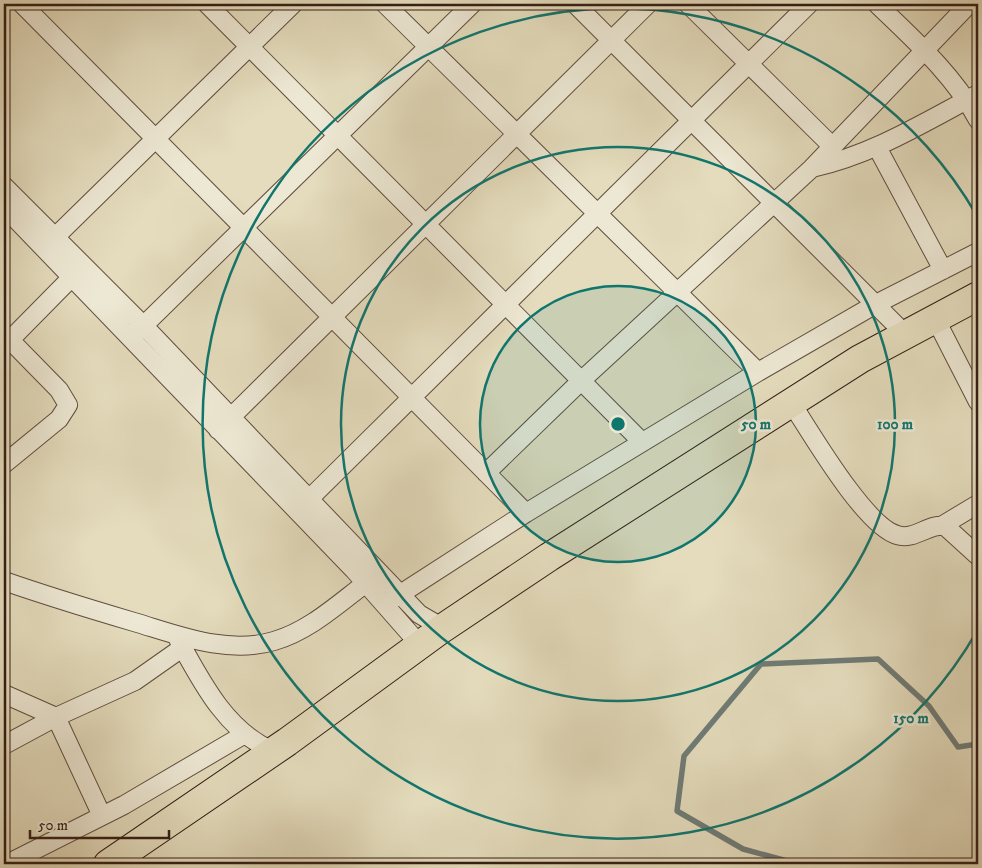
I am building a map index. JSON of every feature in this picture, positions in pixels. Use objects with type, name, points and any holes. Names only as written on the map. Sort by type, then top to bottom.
[{"type":"main road","points":[[108,864],[273,751],[443,628],[678,473],[792,404],[860,359],[978,296]]},
{"type":"street","points":[[22,4],[156,138],[242,229],[333,317],[526,513]]},
{"type":"street","points":[[207,4],[250,45],[642,442]]},
{"type":"street","points":[[49,242],[294,4]]},
{"type":"street","points":[[385,4],[758,372]]},
{"type":"street","points":[[130,339],[472,4]]},
{"type":"street","points":[[575,4],[905,334]]},
{"type":"street","points":[[225,424],[648,4]]},
{"type":"street","points":[[688,4],[832,146]]},
{"type":"street","points":[[303,504],[507,305],[809,4]]},
{"type":"street","points":[[877,4],[973,97],[978,120]]},
{"type":"street","points":[[486,473],[582,380],[812,168],[969,4]]},
{"type":"street","points":[[812,168],[837,162],[877,147],[973,97]]},
{"type":"street","points":[[877,147],[943,270]]},
{"type":"street","points":[[4,186],[49,242],[72,277],[130,339],[225,424],[303,504],[400,593],[419,614],[443,628]]},
{"type":"street","points":[[4,207],[49,242],[143,325],[225,424]]},
{"type":"street","points":[[385,604],[526,513],[758,372],[876,304],[978,252]]},
{"type":"street","points":[[4,464],[59,419],[68,405],[59,390],[7,343],[72,277]]},
{"type":"street","points":[[934,318],[978,402]]},
{"type":"street","points":[[792,404],[842,480],[869,513],[889,531],[903,536],[943,525],[978,504]]},
{"type":"street","points":[[303,504],[366,583],[420,645]]},
{"type":"street","points":[[943,525],[978,556]]},
{"type":"street","points":[[4,581],[179,641],[223,645],[256,645],[274,642],[298,632],[366,583]]},
{"type":"street","points":[[4,745],[135,681],[179,641]]},
{"type":"street","points":[[179,641],[222,710],[245,734],[273,751]]},
{"type":"street","points":[[4,694],[56,718],[102,816]]},
{"type":"street","points":[[7,864],[102,816],[245,734]]},
{"type":"waterway","points":[[798,864],[743,849],[677,811],[684,756],[761,664],[878,659],[929,706],[958,747],[978,744]]}]
